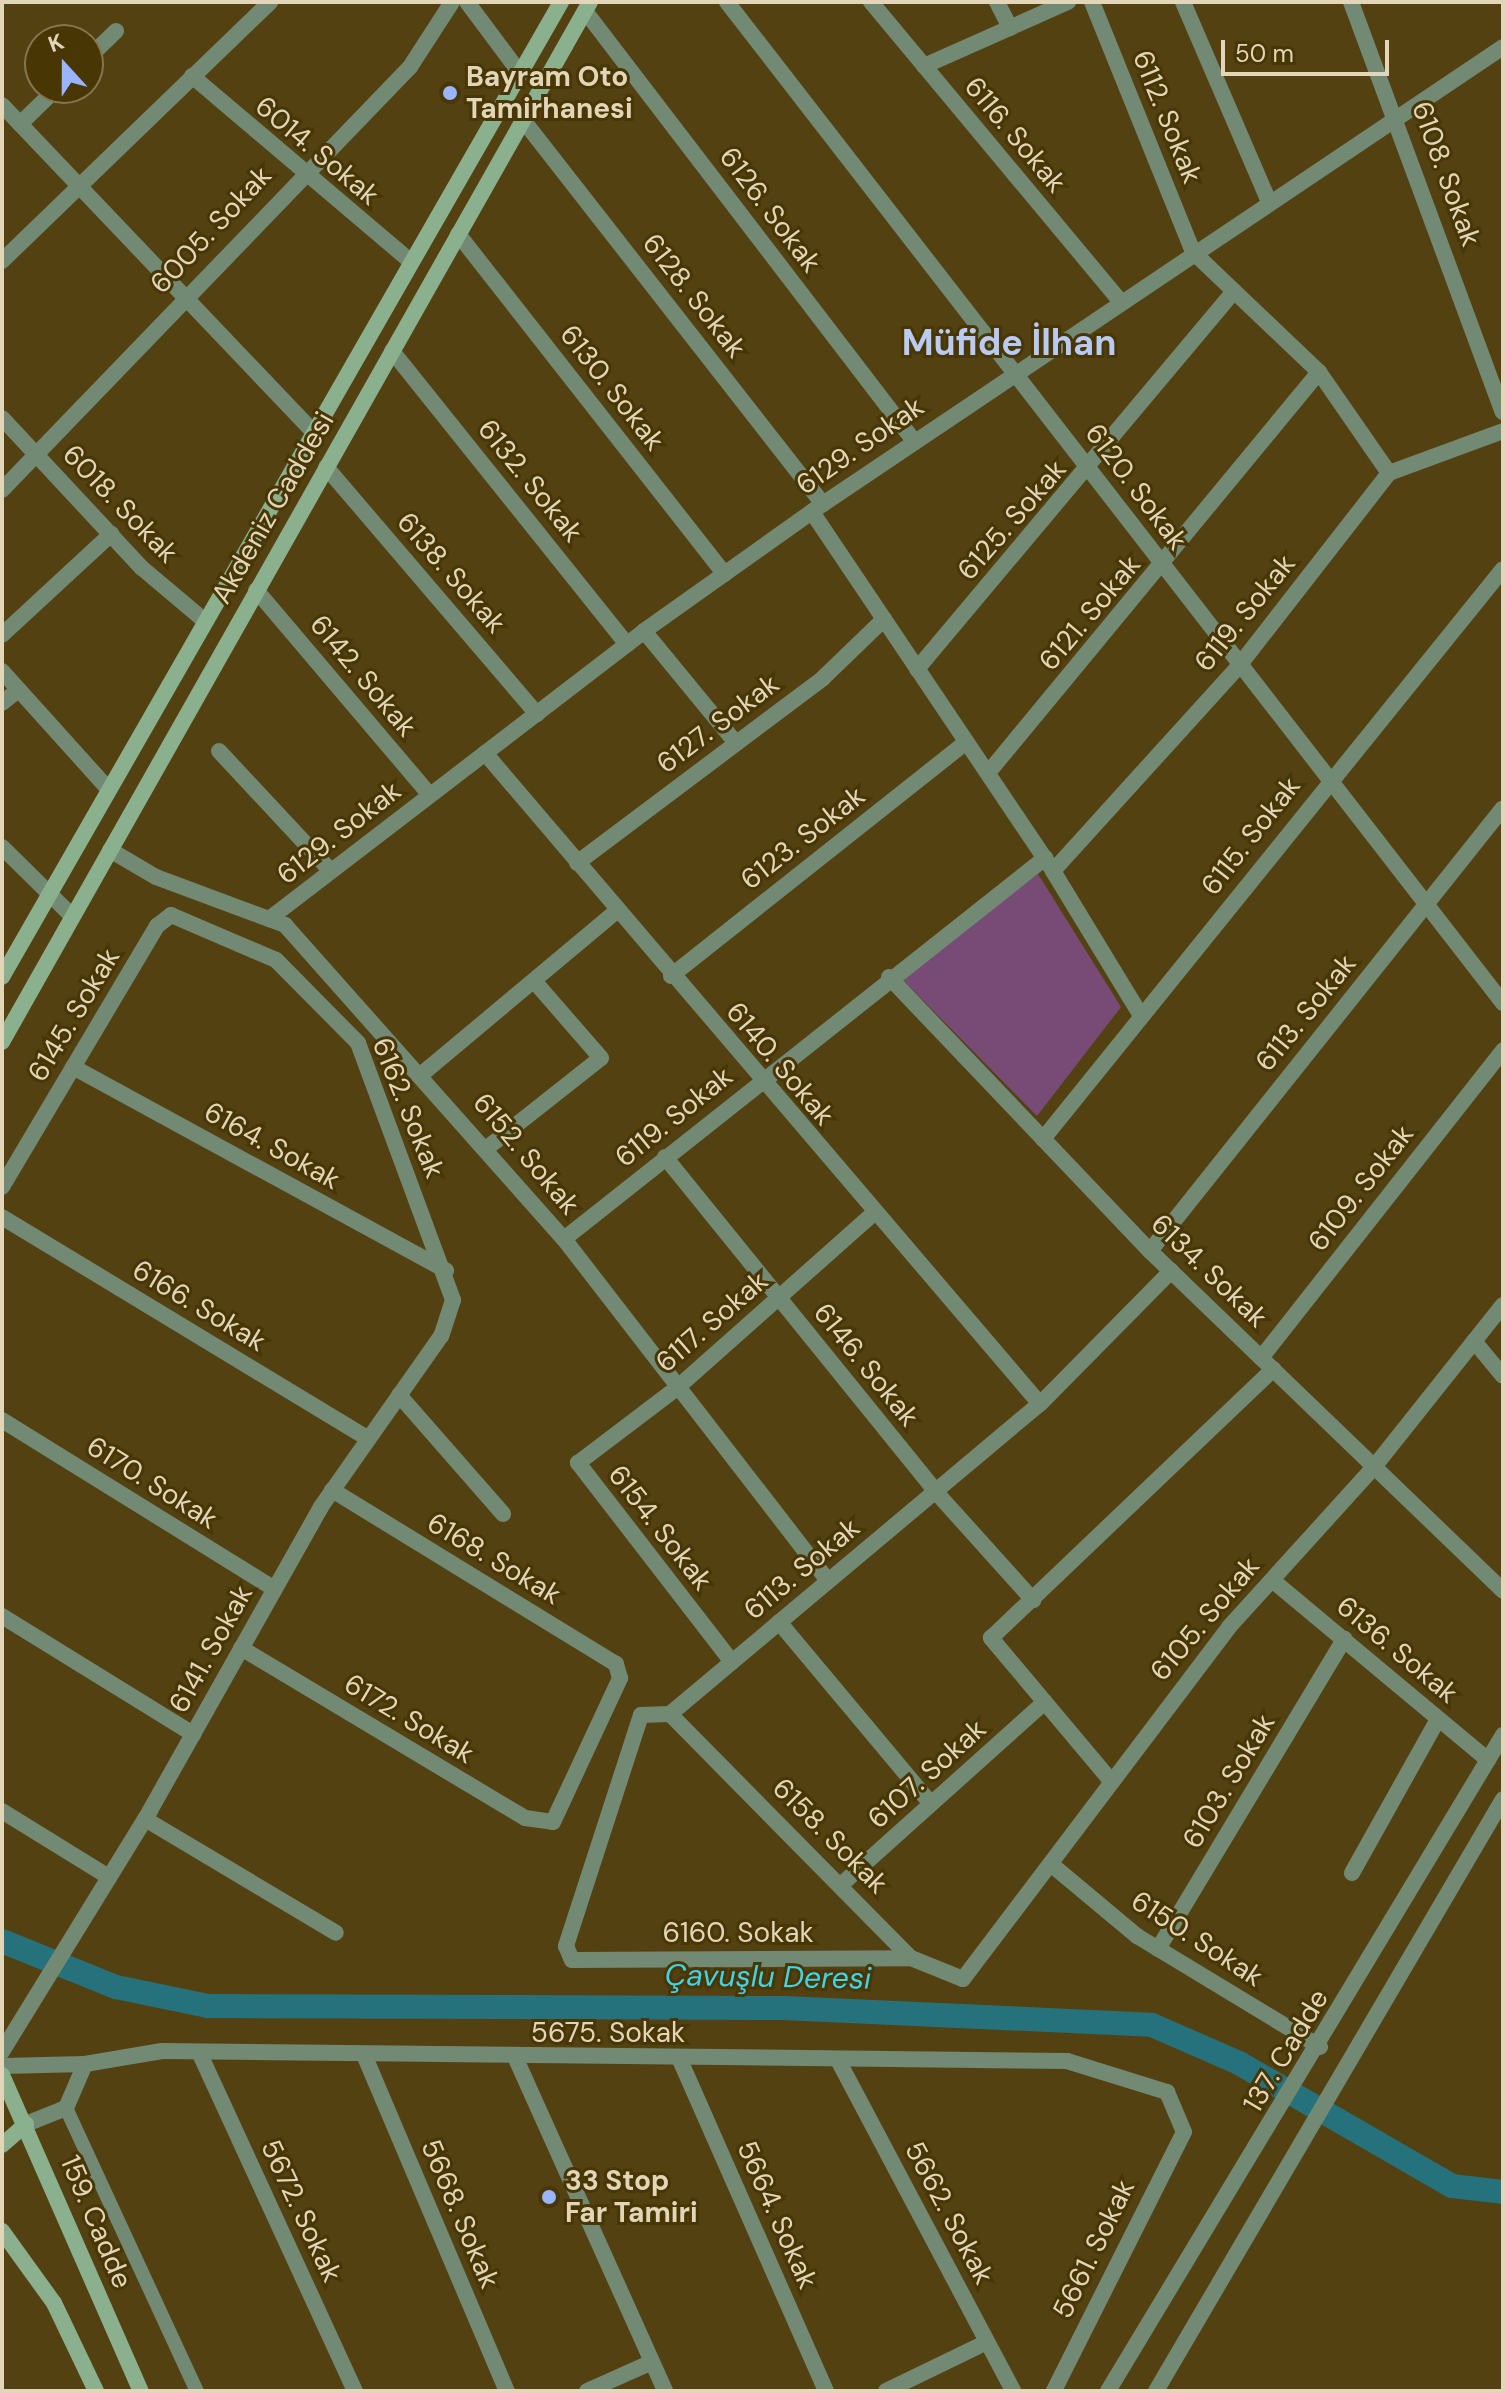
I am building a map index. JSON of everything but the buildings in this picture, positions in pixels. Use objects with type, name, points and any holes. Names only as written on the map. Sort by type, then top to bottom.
[{"type":"main road","name":"Akdeniz Caddesi","points":[[2,977],[561,2]]},
{"type":"main road","name":"Akdeniz Caddesi","points":[[2,1042],[588,7]]},
{"type":"main road","name":"159. Cadde","points":[[2,2075],[141,2391]]},
{"type":"main road","points":[[2,2145],[26,2124]]},
{"type":"main road","points":[[2,2231],[54,2303],[96,2391]]},
{"type":"street","points":[[2,261],[270,2]]},
{"type":"street","name":"6005. Sokak","points":[[2,490],[300,174],[410,67],[452,2]]},
{"type":"street","points":[[467,2],[520,73]]},
{"type":"street","name":"6120. Sokak","points":[[727,2],[1015,368],[1238,667],[1503,1003]]},
{"type":"street","name":"6116. Sokak","points":[[871,2],[1119,300]]},
{"type":"street","points":[[997,2],[1010,28]]},
{"type":"street","points":[[924,66],[1068,2]]},
{"type":"street","name":"6112. Sokak","points":[[1092,2],[1193,252]]},
{"type":"street","points":[[1183,2],[1269,202]]},
{"type":"street","name":"6108. Sokak","points":[[1351,2],[1399,117],[1503,412]]},
{"type":"street","name":"6126. Sokak","points":[[588,7],[914,441]]},
{"type":"street","points":[[104,43],[116,31]]},
{"type":"street","name":"6129. Sokak","points":[[269,919],[644,631],[1015,368],[1503,47]]},
{"type":"street","name":"6014. Sokak","points":[[192,76],[300,174],[411,262]]},
{"type":"street","points":[[20,124],[41,104]]},
{"type":"street","points":[[2,105],[181,300],[314,433]]},
{"type":"street","name":"6128. Sokak","points":[[523,120],[818,508],[884,619],[1049,865],[1141,1016]]},
{"type":"street","name":"6130. Sokak","points":[[458,234],[725,574]]},
{"type":"street","points":[[1193,252],[1319,372],[1389,473],[1503,431]]},
{"type":"street","name":"6125. Sokak","points":[[917,669],[1090,469],[1234,291]]},
{"type":"street","name":"6132. Sokak","points":[[392,351],[627,644]]},
{"type":"street","name":"6121. Sokak","points":[[988,773],[1163,567],[1319,372]]},
{"type":"street","name":"6018. Sokak","points":[[2,418],[111,534],[205,621]]},
{"type":"street","name":"6138. Sokak","points":[[326,467],[537,714]]},
{"type":"street","name":"6119. Sokak","points":[[564,1239],[889,977],[1049,865],[1238,667],[1389,473]]},
{"type":"street","points":[[2,635],[111,534]]},
{"type":"street","name":"6115. Sokak","points":[[1043,1139],[1328,780],[1503,569]]},
{"type":"street","name":"6142. Sokak","points":[[256,590],[430,795]]},
{"type":"street","name":"6127. Sokak","points":[[577,863],[736,743],[884,619]]},
{"type":"street","points":[[644,631],[736,743]]},
{"type":"street","points":[[2,671],[109,790]]},
{"type":"street","points":[[2,703],[18,690]]},
{"type":"street","name":"6123. Sokak","points":[[671,976],[966,742]]},
{"type":"street","points":[[219,751],[331,871]]},
{"type":"street","name":"6140. Sokak","points":[[485,753],[760,1081],[1040,1404]]},
{"type":"street","name":"6113. Sokak","points":[[1150,1251],[1503,808]]},
{"type":"street","points":[[2,847],[48,897],[72,916]]},
{"type":"street","name":"6152. Sokak","points":[[110,850],[156,877],[285,925],[423,1073],[564,1239],[828,1580]]},
{"type":"street","points":[[423,1073],[617,911]]},
{"type":"street","name":"6145. Sokak","points":[[2,1187],[157,926],[171,915]]},
{"type":"street","name":"6162. Sokak","points":[[171,915],[276,960],[358,1043],[446,1270]]},
{"type":"street","name":"6134. Sokak","points":[[889,977],[1150,1251],[1503,1591]]},
{"type":"street","points":[[487,1148],[601,1058],[534,981]]},
{"type":"street","name":"6109. Sokak","points":[[1045,1702],[991,1638],[1033,1600],[1267,1363],[1503,1050]]},
{"type":"street","name":"6164. Sokak","points":[[73,1067],[446,1270]]},
{"type":"street","name":"6146. Sokak","points":[[665,1157],[935,1491],[1033,1600]]},
{"type":"street","name":"6117. Sokak","points":[[578,1463],[678,1387],[874,1213]]},
{"type":"street","name":"6166. Sokak","points":[[2,1217],[368,1439]]},
{"type":"street","name":"6141. Sokak","points":[[2,2052],[145,1819],[332,1490],[441,1336],[453,1300],[446,1270]]},
{"type":"street","name":"6113. Sokak","points":[[567,1954],[641,1715],[670,1714],[1040,1404],[1171,1271]]},
{"type":"street","name":"6105. Sokak","points":[[963,1979],[1052,1865],[1111,1781],[1272,1580],[1374,1467],[1503,1305]]},
{"type":"street","points":[[1474,1341],[1503,1376]]},
{"type":"street","points":[[399,1395],[503,1514]]},
{"type":"street","name":"6170. Sokak","points":[[2,1420],[275,1589]]},
{"type":"street","name":"6154. Sokak","points":[[578,1463],[732,1662]]},
{"type":"street","name":"6168. Sokak","points":[[332,1490],[616,1664],[620,1678],[553,1822]]},
{"type":"street","name":"6136. Sokak","points":[[1272,1580],[1488,1760]]},
{"type":"street","points":[[2,1616],[193,1734]]},
{"type":"street","points":[[779,1622],[931,1804]]},
{"type":"street","name":"6103. Sokak","points":[[1158,1949],[1344,1639]]},
{"type":"street","name":"6172. Sokak","points":[[241,1648],[525,1818],[553,1822]]},
{"type":"street","points":[[1045,1702],[1111,1781]]},
{"type":"street","name":"6107. Sokak","points":[[843,1883],[1045,1702]]},
{"type":"street","name":"6158. Sokak","points":[[670,1714],[843,1883],[911,1958],[963,1979]]},
{"type":"street","points":[[1352,1873],[1438,1719]]},
{"type":"street","name":"137. Cadde","points":[[1108,2391],[1316,2054],[1503,1735]]},
{"type":"street","points":[[1156,2391],[1503,1799]]},
{"type":"street","points":[[2,1811],[109,1877]]},
{"type":"street","points":[[145,1819],[336,1933]]},
{"type":"street","name":"6150. Sokak","points":[[1052,1865],[1158,1949],[1316,2054]]},
{"type":"street","name":"6160. Sokak","points":[[567,1954],[911,1958]]},
{"type":"street","name":"5675. Sokak","points":[[2,2066],[85,2064],[121,2054],[199,2052],[516,2059],[1067,2061],[1167,2092],[1184,2132]]},
{"type":"street","name":"5672. Sokak","points":[[199,2052],[355,2391]]},
{"type":"street","name":"5668. Sokak","points":[[365,2057],[507,2391]]},
{"type":"street","points":[[516,2059],[665,2391]]},
{"type":"street","name":"5664. Sokak","points":[[680,2060],[826,2391]]},
{"type":"street","name":"5662. Sokak","points":[[838,2060],[1013,2391]]},
{"type":"street","points":[[26,2124],[66,2108],[85,2064]]},
{"type":"street","name":"5661. Sokak","points":[[1054,2391],[1184,2132]]},
{"type":"street","points":[[886,2391],[987,2342]]},
{"type":"street","points":[[587,2391],[652,2362]]},
{"type":"lane","name":"159. Cadde","points":[[66,2108],[197,2391]]},
{"type":"shaded area","points":[[1038,874],[1121,1007],[1037,1116],[900,977]]},
{"type":"waterway","name":"Çavuşlu Deresi","points":[[2,1941],[116,1987],[208,2006],[784,2008],[1152,2025],[1239,2063],[1452,2186],[1503,2192]]},
{"type":"place","name":"Bayram Oto Tamirhanesi","points":[[450,93]]},
{"type":"place","name":"33 Stop Far Tamiri","points":[[549,2197]]},
{"type":"district","name":"Müfide İlhan","points":[[1009,343]]}]
